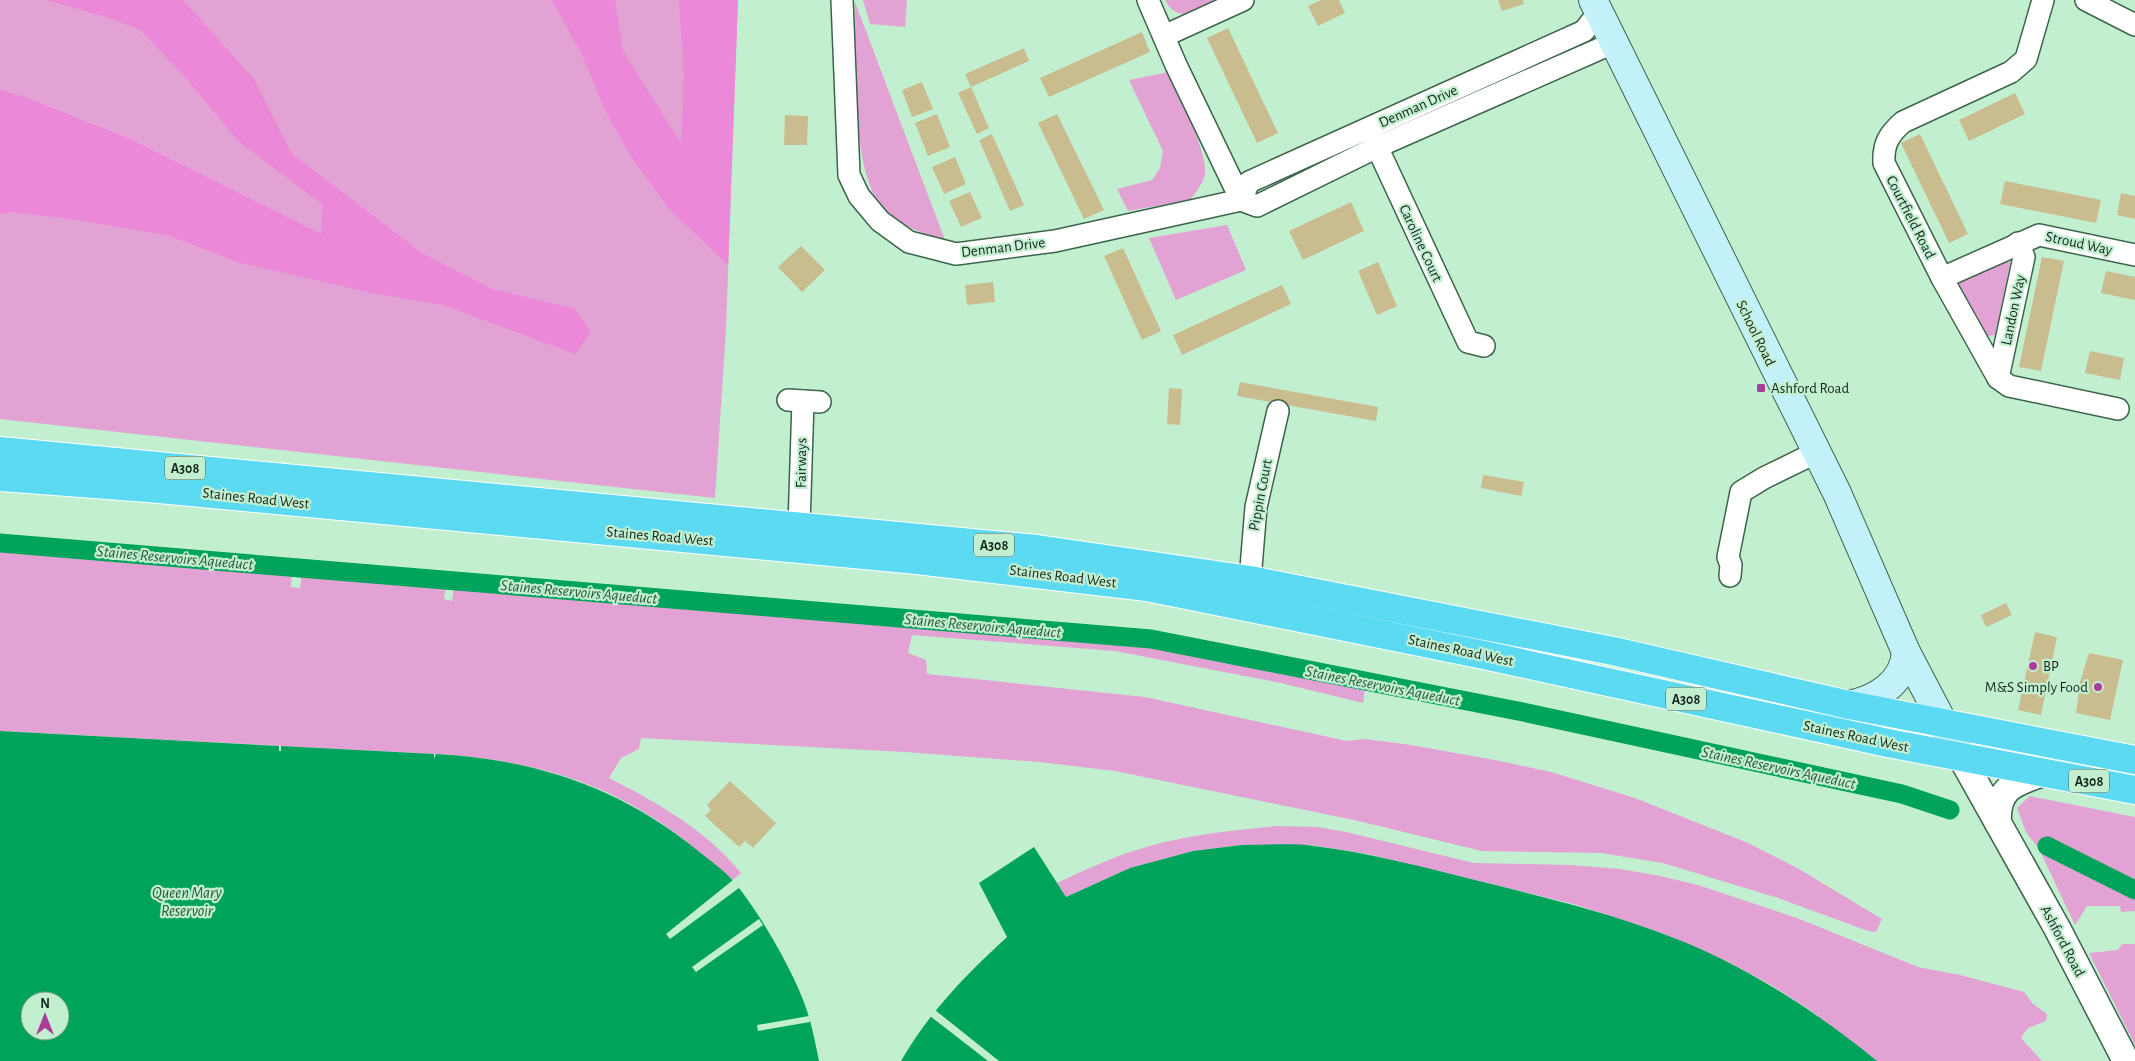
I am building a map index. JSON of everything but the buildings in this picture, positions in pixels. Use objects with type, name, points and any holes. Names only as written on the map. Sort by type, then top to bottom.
[{"type":"highway","name":"Staines Road West","points":[[0,451],[1036,549],[1250,580],[1603,649],[1849,704],[1941,722]]},
{"type":"highway","name":"Staines Road West","points":[[0,477],[148,488],[817,550],[1137,586],[1198,596],[1494,657],[1962,757]]},
{"type":"highway","name":"A308","points":[[1941,722],[2135,760]]},
{"type":"highway","name":"A308","points":[[1962,757],[2135,790]]},
{"type":"main road","name":"School Road","points":[[1596,6],[1836,493],[1906,652],[1941,722],[1962,757]]},
{"type":"main road","points":[[1849,704],[1865,702],[1882,693],[1896,680],[1903,668],[1906,652]]},
{"type":"street","name":"Denman Drive","points":[[842,0],[849,175],[859,196],[880,221],[909,242],[956,254],[1055,241],[1241,200],[1257,206],[1373,138],[1584,31],[1596,6]]},
{"type":"street","points":[[1148,0],[1176,65],[1241,200]]},
{"type":"street","points":[[1164,36],[1242,0]]},
{"type":"street","name":"Courtfield Road","points":[[1998,378],[1942,278],[1884,162],[1883,149],[1891,133],[1903,122],[2010,72],[2026,59],[2043,0]]},
{"type":"street","points":[[2086,0],[2135,25]]},
{"type":"street","name":"Denman Drive","points":[[1373,138],[1613,43]]},
{"type":"street","name":"Caroline Court","points":[[1373,138],[1468,342],[1484,346]]},
{"type":"street","name":"Stroud Way","points":[[1942,278],[2039,235],[2135,255]]},
{"type":"street","name":"Landon Way","points":[[1998,378],[2024,257],[2018,243]]},
{"type":"street","points":[[1998,378],[2008,386],[2118,409]]},
{"type":"street","name":"Fairways","points":[[799,526],[804,401]]},
{"type":"street","name":"Pippin Court","points":[[1250,580],[1256,507],[1278,411]]},
{"type":"street","points":[[1730,576],[1731,566],[1728,557],[1740,492],[1815,453]]},
{"type":"street","name":"Ashford Road","points":[[1962,757],[2057,928],[2126,1061]]},
{"type":"street","points":[[1998,823],[1997,811],[2004,793],[2012,785],[2043,773]]},
{"type":"shaded area","points":[[0,0],[738,0],[726,330],[715,498],[0,419]]},
{"type":"shaded area","points":[[46,0],[183,0],[254,79],[292,154],[422,253],[492,289],[575,309],[591,332],[575,354],[443,305],[372,293],[237,262],[170,236],[72,219],[10,212],[0,214],[0,90],[22,96],[128,138],[321,234],[322,204],[238,141],[187,79],[140,30],[106,17]]},
{"type":"shaded area","points":[[552,0],[615,0],[623,51],[681,143],[684,74],[679,0],[738,0],[728,265],[669,209],[630,155],[606,112],[582,55]]},
{"type":"shaded area","points":[[863,0],[907,0],[905,27],[870,24]]},
{"type":"shaded area","points":[[1165,0],[1223,0],[1192,14],[1184,14],[1177,13]]},
{"type":"shaded area","points":[[855,2],[945,240],[922,233],[900,222],[887,213],[875,197],[866,173],[860,145],[857,114]]},
{"type":"shaded area","points":[[1169,72],[1198,139],[1205,165],[1204,178],[1190,200],[1128,211],[1117,189],[1152,180],[1160,168],[1163,151],[1129,80]]},
{"type":"shaded area","points":[[1227,225],[1246,270],[1176,300],[1149,238]]},
{"type":"shaded area","points":[[2004,258],[2010,263],[1995,335],[1983,337],[1959,293],[1960,278]]},
{"type":"shaded area","points":[[0,548],[292,572],[291,587],[300,588],[302,572],[446,584],[444,599],[452,601],[454,585],[1091,639],[1160,648],[1229,661],[1365,688],[1363,703],[1281,683],[1115,651],[912,635],[908,653],[926,660],[927,674],[1145,697],[1347,741],[1363,739],[1405,744],[1551,772],[1635,798],[1748,843],[1799,869],[1882,919],[1876,932],[1868,931],[1778,898],[1663,863],[1601,853],[1482,851],[1354,820],[1115,771],[1039,762],[905,752],[641,738],[639,749],[621,758],[609,778],[645,797],[697,831],[741,873],[733,880],[666,826],[620,799],[574,779],[503,761],[453,755],[0,731]]},
{"type":"shaded area","points":[[2030,796],[2135,817],[2135,883],[2052,842],[2044,852],[2135,896],[2135,911],[2121,912],[2120,906],[2087,906],[2075,925],[2039,849],[2026,832],[2017,808]]},
{"type":"shaded area","points":[[1277,826],[1317,827],[1346,832],[1474,863],[1571,865],[1620,869],[1698,885],[1797,918],[1918,967],[1960,975],[2024,992],[2033,1004],[2047,1014],[2046,1021],[2028,1028],[2021,1038],[2042,1061],[1877,1061],[1810,1010],[1771,985],[1730,963],[1662,933],[1577,905],[1368,854],[1311,845],[1242,845],[1193,851],[1130,868],[1066,897],[1057,883],[1118,856],[1157,844],[1202,835]]},
{"type":"shaded area","points":[[2122,944],[2135,944],[2135,1045],[2089,953],[2118,950]]},
{"type":"water","name":"Queen Mary Reservoir","points":[[0,731],[279,746],[279,751],[281,751],[281,746],[434,754],[434,759],[436,754],[472,757],[507,762],[574,780],[638,809],[668,828],[726,873],[734,882],[755,910],[797,984],[809,1017],[819,1061],[0,1061]]},
{"type":"water","points":[[1242,845],[1305,845],[1378,857],[1550,899],[1639,925],[1690,945],[1747,972],[1801,1005],[1877,1061],[901,1061],[936,1010],[1007,937],[979,883],[1034,847],[1066,897],[1130,868],[1193,851]]},
{"type":"pier","points":[[733,880],[739,888],[670,939],[666,934]]},
{"type":"pier","points":[[759,919],[763,925],[696,972],[692,967]]},
{"type":"pier","points":[[935,1010],[999,1061],[988,1061],[930,1016]]},
{"type":"pier","points":[[809,1016],[810,1022],[758,1031],[757,1025]]},
{"type":"waterway","name":"Staines Reservoirs Aqueduct","points":[[0,543],[1151,639],[1523,712],[1902,794],[1950,810]]},
{"type":"waterway","name":"Staines Reservoirs Aqueduct","points":[[2047,846],[2135,890]]},
{"type":"place","name":"Ashford Road","points":[[1761,388]]},
{"type":"place","name":"BP","points":[[2033,666]]},
{"type":"place","name":"M&S Simply Food","points":[[2098,687]]}]
